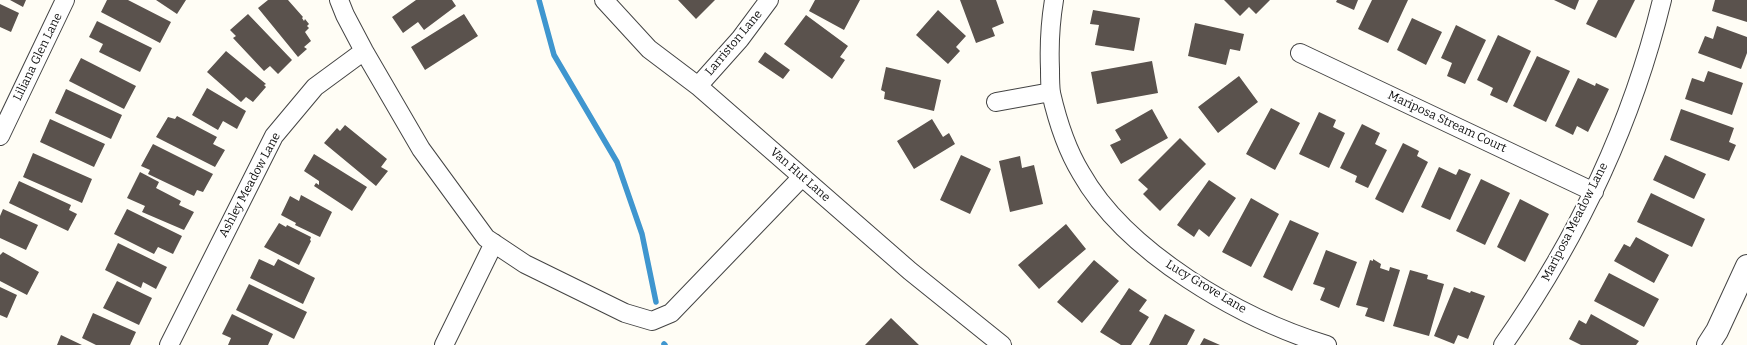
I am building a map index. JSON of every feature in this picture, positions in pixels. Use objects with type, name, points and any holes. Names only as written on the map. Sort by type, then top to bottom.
[{"type":"street","name":"Liliana Glen Lane","points":[[0,136],[65,0]]},
{"type":"street","points":[[339,0],[345,16],[364,51],[421,149],[486,238],[525,264],[618,310],[652,320],[671,313],[802,177]]},
{"type":"street","name":"Van Hut Lane","points":[[604,0],[649,49],[698,86],[910,271],[982,339],[1002,345]]},
{"type":"street","name":"Larriston Lane","points":[[698,86],[740,39],[769,0]]},
{"type":"street","name":"Lucy Grove Lane","points":[[1054,0],[1049,31],[1051,92],[1080,173],[1099,200],[1134,237],[1171,268],[1223,299],[1275,327],[1327,345]]},
{"type":"street","name":"Mariposa Meadow Lane","points":[[1503,345],[1544,284],[1594,192],[1633,94],[1653,36],[1662,0]]},
{"type":"street","name":"Ashley Meadow Lane","points":[[170,345],[274,136],[315,87],[364,51]]},
{"type":"street","name":"Mariposa Stream Court","points":[[1300,53],[1594,192]]},
{"type":"street","points":[[996,102],[1051,92]]},
{"type":"street","points":[[444,345],[494,243]]},
{"type":"street","points":[[1708,345],[1717,331],[1747,266]]},
{"type":"building","points":[[10,0],[26,0],[23,7]]},
{"type":"building","points":[[107,0],[128,0],[171,22],[160,43],[101,12]]},
{"type":"building","points":[[156,0],[186,0],[177,14]]},
{"type":"building","points":[[268,0],[288,0],[303,17],[302,18],[304,21],[305,19],[309,24],[307,26],[309,28],[305,32],[311,41],[304,47],[307,49],[298,57],[258,8]]},
{"type":"building","points":[[416,0],[452,0],[456,6],[424,30],[418,22],[403,33],[392,17]]},
{"type":"building","points":[[678,0],[715,0],[696,19]]},
{"type":"building","points":[[815,0],[860,0],[844,30],[809,11]]},
{"type":"building","points":[[960,0],[996,0],[1004,23],[992,28],[995,36],[976,43]]},
{"type":"building","points":[[1224,0],[1270,0],[1256,14],[1249,7],[1240,16]]},
{"type":"building","points":[[1337,0],[1358,0],[1354,10],[1336,2]]},
{"type":"building","points":[[1372,0],[1408,0],[1388,43],[1358,29]]},
{"type":"building","points":[[1554,0],[1579,0],[1575,10]]},
{"type":"building","points":[[1598,0],[1635,0],[1616,38],[1586,24]]},
{"type":"building","points":[[1715,0],[1747,0],[1747,22],[1712,11]]},
{"type":"building","points":[[0,4],[19,13],[11,32],[0,27]]},
{"type":"building","points":[[938,10],[966,36],[956,47],[960,51],[948,64],[916,35]]},
{"type":"building","points":[[1093,10],[1140,18],[1134,51],[1095,45],[1099,25],[1090,24]]},
{"type":"building","points":[[248,14],[292,60],[278,74],[270,66],[264,71],[233,38],[236,36],[230,30]]},
{"type":"building","points":[[464,14],[478,36],[425,70],[411,47]]},
{"type":"building","points":[[806,15],[848,46],[840,57],[845,60],[832,79],[784,44]]},
{"type":"building","points":[[1412,18],[1442,32],[1426,65],[1397,50]]},
{"type":"building","points":[[97,21],[152,48],[140,72],[99,52],[103,44],[89,37]]},
{"type":"building","points":[[1195,23],[1244,34],[1240,51],[1230,49],[1226,65],[1188,56]]},
{"type":"building","points":[[1456,25],[1486,40],[1465,84],[1447,76],[1452,63],[1441,58]]},
{"type":"building","points":[[1717,26],[1747,37],[1747,53],[1741,69],[1698,53],[1705,36],[1713,39]]},
{"type":"building","points":[[1498,35],[1531,51],[1507,103],[1490,95],[1493,88],[1477,80]]},
{"type":"building","points":[[226,51],[266,84],[264,85],[266,87],[253,102],[246,97],[241,102],[207,72]]},
{"type":"building","points":[[765,52],[790,70],[783,79],[758,62]]},
{"type":"building","points":[[1537,56],[1570,71],[1546,122],[1513,106]]},
{"type":"building","points":[[81,58],[136,86],[124,109],[69,81]]},
{"type":"building","points":[[1152,61],[1158,93],[1097,104],[1091,72]]},
{"type":"building","points":[[886,67],[941,80],[934,111],[884,99],[885,92],[881,90]]},
{"type":"building","points":[[1708,71],[1743,83],[1732,115],[1685,99],[1692,78],[1704,82]]},
{"type":"building","points":[[1239,76],[1258,102],[1218,133],[1198,107]]},
{"type":"building","points":[[1578,78],[1595,86],[1596,83],[1609,89],[1588,132],[1577,126],[1573,135],[1555,126]]},
{"type":"building","points":[[207,88],[246,111],[237,129],[223,121],[218,130],[192,115]]},
{"type":"building","points":[[66,89],[122,115],[111,139],[55,113]]},
{"type":"building","points":[[1271,108],[1300,123],[1275,170],[1246,154]]},
{"type":"building","points":[[1152,109],[1168,138],[1121,164],[1110,145],[1121,140],[1115,130]]},
{"type":"building","points":[[1681,109],[1734,128],[1729,142],[1736,145],[1729,161],[1670,140]]},
{"type":"building","points":[[1319,112],[1336,120],[1333,127],[1345,133],[1329,168],[1299,154]]},
{"type":"building","points":[[177,116],[217,137],[213,144],[225,150],[215,167],[156,137],[168,117],[175,119]]},
{"type":"building","points":[[50,119],[105,144],[94,167],[40,142]]},
{"type":"building","points":[[932,119],[943,137],[949,133],[955,144],[914,169],[897,141]]},
{"type":"building","points":[[1362,124],[1380,133],[1375,144],[1387,150],[1368,188],[1355,182],[1357,176],[1340,168]]},
{"type":"building","points":[[345,125],[387,159],[381,167],[388,171],[376,186],[324,143],[337,128],[340,131]]},
{"type":"building","points":[[1180,138],[1206,164],[1160,211],[1143,194],[1148,189],[1138,180]]},
{"type":"building","points":[[1403,143],[1419,151],[1417,156],[1428,162],[1403,213],[1375,199]]},
{"type":"building","points":[[153,144],[213,174],[203,192],[197,190],[194,196],[148,174],[150,170],[141,166]]},
{"type":"building","points":[[33,153],[92,179],[82,203],[23,177]]},
{"type":"building","points":[[314,154],[367,187],[352,211],[314,186],[316,183],[319,185],[319,181],[304,171]]},
{"type":"building","points":[[961,155],[991,169],[970,214],[940,200]]},
{"type":"building","points":[[1665,155],[1706,174],[1694,199],[1653,180]]},
{"type":"building","points":[[1020,156],[1022,168],[1034,165],[1043,204],[1010,212],[999,161]]},
{"type":"building","points":[[1439,167],[1456,175],[1459,169],[1471,174],[1450,220],[1421,207]]},
{"type":"building","points":[[140,172],[159,182],[156,188],[181,201],[179,205],[194,212],[184,230],[142,212],[145,206],[127,198]]},
{"type":"building","points":[[1481,179],[1510,193],[1485,245],[1456,231]]},
{"type":"building","points":[[1209,180],[1236,198],[1209,237],[1199,229],[1194,237],[1177,225]]},
{"type":"building","points":[[19,181],[71,205],[69,210],[77,214],[68,231],[9,203]]},
{"type":"building","points":[[1651,193],[1705,219],[1692,247],[1637,222]]},
{"type":"building","points":[[301,195],[332,212],[320,237],[295,225],[296,223],[281,215],[290,196],[299,201]]},
{"type":"building","points":[[1251,198],[1279,214],[1251,267],[1222,252]]},
{"type":"building","points":[[1520,199],[1549,214],[1525,262],[1497,247]]},
{"type":"building","points":[[3,209],[38,225],[26,250],[0,238],[0,216]]},
{"type":"building","points":[[127,209],[182,236],[173,254],[158,247],[154,254],[114,234]]},
{"type":"building","points":[[1290,220],[1319,233],[1292,291],[1263,277]]},
{"type":"building","points":[[279,223],[286,227],[287,225],[311,237],[311,241],[299,265],[264,247]]},
{"type":"building","points":[[1066,224],[1086,249],[1039,289],[1018,265]]},
{"type":"building","points":[[1636,237],[1669,255],[1654,283],[1614,261],[1624,244],[1630,247]]},
{"type":"building","points":[[118,243],[167,267],[156,289],[143,282],[141,288],[105,270]]},
{"type":"building","points":[[1326,250],[1357,262],[1339,308],[1320,300],[1325,288],[1313,284]]},
{"type":"building","points":[[3,252],[39,272],[27,295],[0,281],[0,255]]},
{"type":"building","points":[[259,259],[274,266],[278,259],[315,278],[303,304],[250,278]]},
{"type":"building","points":[[1373,259],[1381,264],[1380,268],[1389,271],[1390,267],[1400,270],[1384,322],[1365,316],[1368,308],[1356,305],[1370,260],[1373,261]]},
{"type":"building","points":[[1094,260],[1119,281],[1082,323],[1057,302]]},
{"type":"building","points":[[1410,270],[1428,275],[1427,279],[1444,284],[1429,336],[1393,326]]},
{"type":"building","points":[[1609,273],[1659,299],[1644,327],[1594,301]]},
{"type":"building","points":[[117,281],[152,298],[139,325],[103,308]]},
{"type":"building","points":[[249,284],[307,312],[294,339],[236,310]]},
{"type":"building","points":[[0,287],[17,295],[7,318],[0,315]]},
{"type":"building","points":[[1454,287],[1470,293],[1471,291],[1485,296],[1468,339],[1458,335],[1454,344],[1434,336]]},
{"type":"building","points":[[1129,288],[1147,300],[1139,311],[1149,317],[1131,345],[1121,345],[1100,332]]},
{"type":"building","points":[[93,313],[136,332],[130,345],[96,345],[82,338]]},
{"type":"building","points":[[232,314],[273,334],[268,345],[228,345],[231,338],[222,334]]},
{"type":"building","points":[[1165,314],[1195,330],[1187,345],[1149,345]]},
{"type":"building","points":[[1591,314],[1639,341],[1636,345],[1581,345],[1569,339],[1579,320],[1586,324]]},
{"type":"building","points":[[891,318],[919,345],[865,345]]},
{"type":"building","points":[[61,335],[82,345],[57,345]]},
{"type":"building","points":[[1204,338],[1220,345],[1200,345]]},
{"type":"waterway","points":[[539,0],[554,55],[617,162],[642,234],[656,302]]}]
